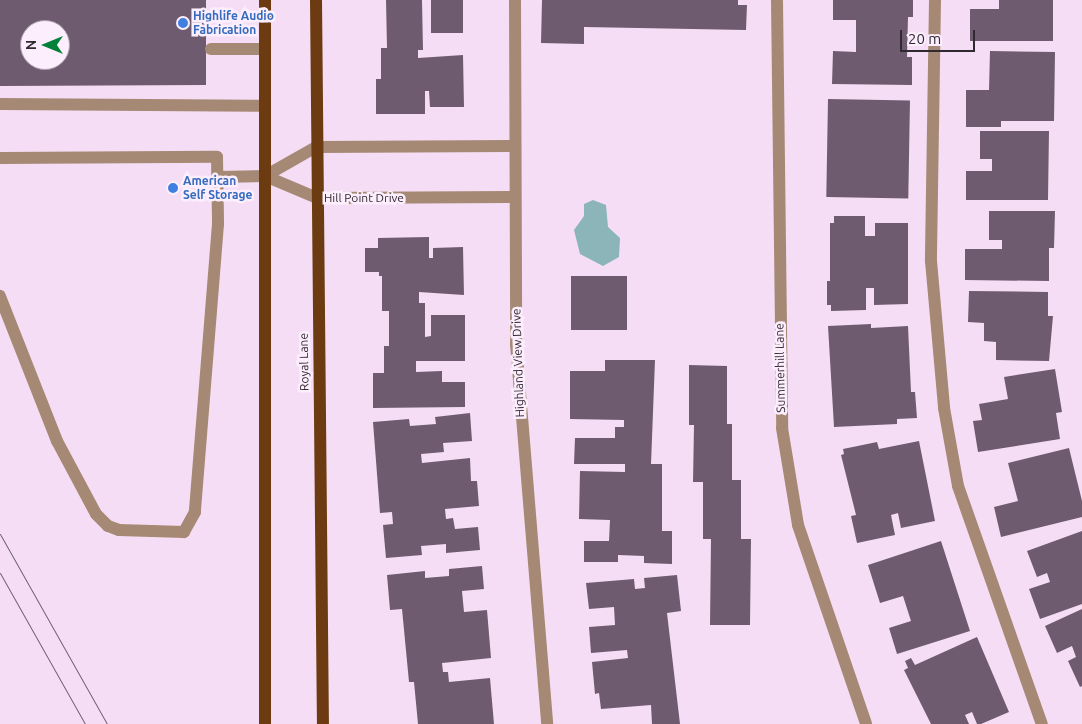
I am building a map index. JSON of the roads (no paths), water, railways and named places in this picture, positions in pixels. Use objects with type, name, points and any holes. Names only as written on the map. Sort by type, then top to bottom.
[{"type":"main road","points":[[265,0],[265,724]]},
{"type":"main road","name":"Royal Lane","points":[[316,0],[323,724]]},
{"type":"street","name":"Highland View Drive","points":[[515,0],[516,344],[521,436],[547,724]]},
{"type":"street","name":"Summerhill Lane","points":[[777,0],[782,428],[798,525],[866,724]]},
{"type":"street","points":[[935,0],[931,261],[944,408],[958,486],[1042,724]]},
{"type":"street","points":[[211,49],[265,49]]},
{"type":"street","points":[[0,104],[265,106]]},
{"type":"street","points":[[218,177],[265,176],[316,148],[516,146]]},
{"type":"street","points":[[0,158],[217,157],[218,224],[195,512],[184,532],[119,530],[108,526],[96,514],[57,441],[0,296]]},
{"type":"street","name":"Hill Point Drive","points":[[265,176],[317,198],[516,197]]},
{"type":"tram line","points":[[0,534],[107,724]]},
{"type":"tram line","points":[[0,573],[85,724]]},
{"type":"place","name":"Highlife Audio Fabrication","points":[[183,23]]},
{"type":"place","name":"American Self Storage","points":[[173,188]]}]
